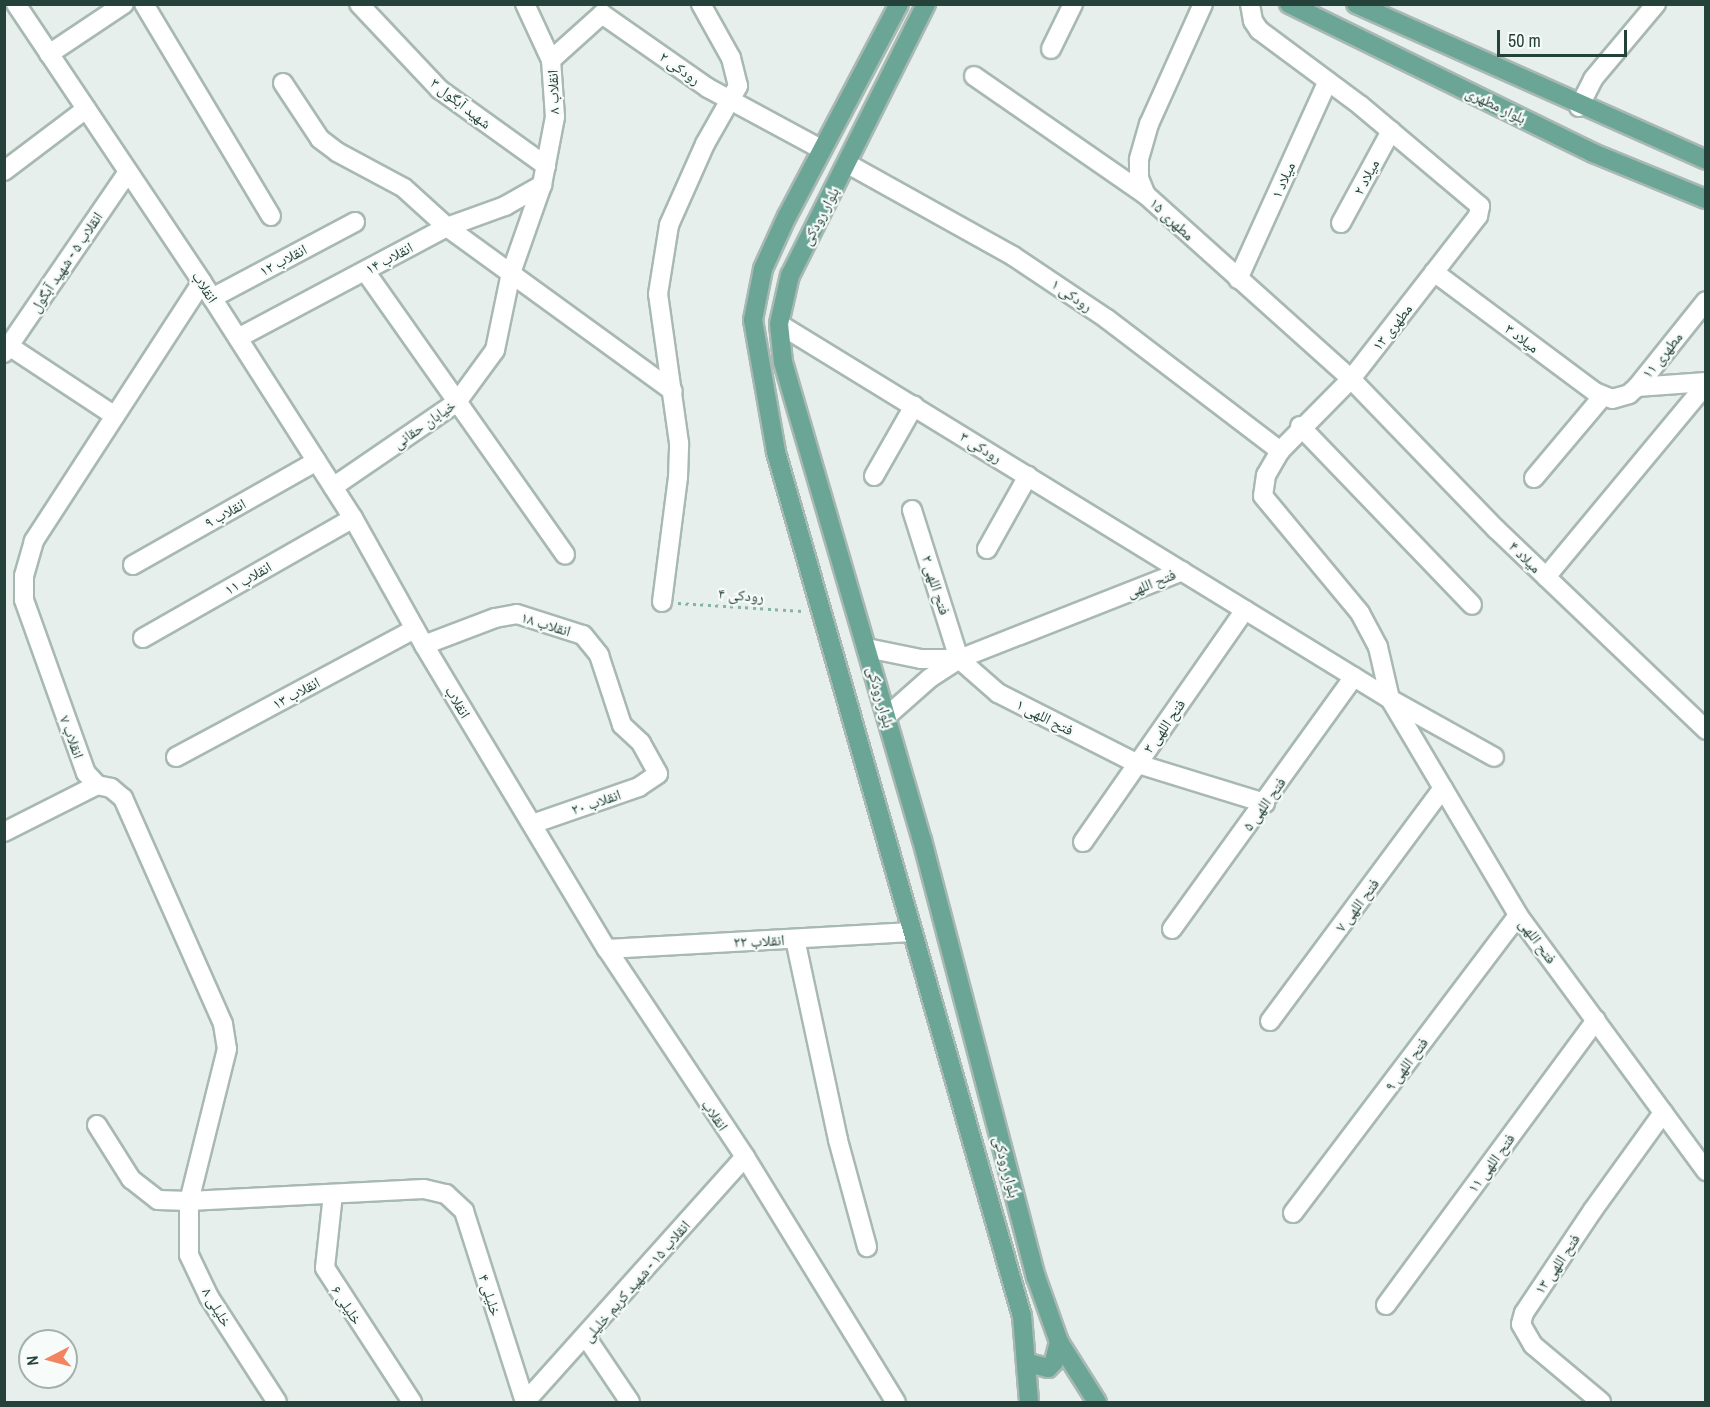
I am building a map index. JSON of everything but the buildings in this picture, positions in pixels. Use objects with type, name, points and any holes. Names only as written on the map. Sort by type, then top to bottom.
[{"type":"main road","name":"بلوار رودکی","points":[[899,4],[821,149],[764,269],[753,320],[776,452],[1022,1316],[1028,1363],[1029,1402]]},
{"type":"main road","name":"بلوار رودکی","points":[[926,4],[848,164],[790,275],[779,324],[783,362],[887,716],[1036,1277],[1059,1342],[1097,1402]]},
{"type":"main road","name":"بلوار مطهری","points":[[1289,4],[1593,153],[1706,199]]},
{"type":"main road","points":[[1362,6],[1579,107],[1706,160]]},
{"type":"main road","points":[[1028,1363],[1048,1368],[1054,1362],[1059,1342]]},
{"type":"street","name":"انقلاب","points":[[16,4],[212,297],[353,518],[419,637],[607,949],[745,1157],[896,1402]]},
{"type":"street","points":[[49,54],[124,4]]},
{"type":"street","points":[[144,4],[271,216]]},
{"type":"street","name":"شهید آبگول ۳","points":[[359,4],[439,89],[546,166]]},
{"type":"street","name":"انقلاب ۸","points":[[525,4],[551,60],[555,117],[542,185]]},
{"type":"street","points":[[662,602],[678,477],[673,391],[658,294],[669,225],[705,144],[731,102],[738,86],[737,73],[701,4]]},
{"type":"street","points":[[1051,49],[1073,4]]},
{"type":"street","name":"مطهری ۱۵","points":[[1203,4],[1149,124],[1139,160],[1139,178],[1146,195],[1351,379]]},
{"type":"street","name":"مطهری ۱۳","points":[[1251,4],[1253,21],[1259,30],[1391,130],[1480,206],[1478,216],[1351,379],[1300,426],[1280,451],[1266,475],[1263,496],[1360,613],[1378,647],[1390,699]]},
{"type":"street","points":[[1579,107],[1593,79],[1656,4]]},
{"type":"street","name":"رودکی ۲","points":[[551,60],[602,14],[731,102],[821,149]]},
{"type":"street","points":[[974,76],[1146,195]]},
{"type":"street","name":"میلاد ۱","points":[[1238,279],[1328,81]]},
{"type":"street","points":[[284,83],[320,139],[353,163],[404,188],[447,227],[673,391]]},
{"type":"street","points":[[4,171],[86,109]]},
{"type":"street","name":"میلاد ۲","points":[[1341,223],[1391,130]]},
{"type":"street","name":"رودکی ۱","points":[[848,164],[1013,256],[1107,319],[1280,451]]},
{"type":"street","name":"انقلاب ۵ - شهید آبگول","points":[[7,350],[128,172]]},
{"type":"street","name":"انقلاب ۱۴","points":[[238,338],[447,227],[505,206],[542,185]]},
{"type":"street","name":"خیابان حقانی","points":[[333,487],[457,402],[495,350],[511,273],[542,185]]},
{"type":"street","name":"انقلاب ۱۲","points":[[212,297],[355,222]]},
{"type":"street","points":[[364,271],[565,555]]},
{"type":"street","name":"میلاد ۳","points":[[1434,272],[1608,398]]},
{"type":"street","name":"انقلاب ۷","points":[[97,785],[86,773],[32,626],[24,600],[24,576],[34,541],[202,282]]},
{"type":"street","name":"مطهری ۱۱","points":[[1608,398],[1629,394],[1706,301]]},
{"type":"street","name":"رودکی ۳","points":[[779,324],[1182,571]]},
{"type":"street","points":[[7,350],[115,417]]},
{"type":"street","name":"میلاد ۴","points":[[1351,379],[1546,577],[1706,729]]},
{"type":"street","points":[[1636,387],[1706,383]]},
{"type":"street","points":[[1546,577],[1706,383]]},
{"type":"street","points":[[1534,478],[1608,398]]},
{"type":"street","points":[[874,477],[914,406]]},
{"type":"street","points":[[1300,426],[1472,605]]},
{"type":"street","name":"انقلاب ۹","points":[[133,565],[317,461]]},
{"type":"street","points":[[987,549],[1028,476]]},
{"type":"street","name":"فتح اللهی ۲","points":[[912,510],[959,659]]},
{"type":"street","name":"انقلاب ۱۱","points":[[143,638],[353,518]]},
{"type":"street","name":"فتح اللهی","points":[[959,659],[1182,571],[1390,699],[1494,757]]},
{"type":"street","name":"فتح اللهی ۳","points":[[1083,842],[1245,610]]},
{"type":"street","name":"انقلاب ۱۸","points":[[419,637],[517,614],[583,635],[599,655],[622,725],[641,743],[658,774]]},
{"type":"street","name":"انقلاب ۱۳","points":[[176,757],[419,637]]},
{"type":"street","points":[[867,648],[921,659],[959,659]]},
{"type":"street","points":[[887,716],[930,678],[959,659]]},
{"type":"street","name":"فتح اللهی ۱","points":[[959,659],[998,693],[1138,764],[1265,803]]},
{"type":"street","name":"فتح اللهی ۵","points":[[1172,929],[1354,677]]},
{"type":"street","name":"فتح اللهی","points":[[1390,699],[1518,915],[1706,1171]]},
{"type":"street","name":"انقلاب ۲۰","points":[[532,824],[639,787],[658,774]]},
{"type":"street","points":[[4,832],[97,785],[111,788],[123,798],[224,1024],[226,1056],[189,1201]]},
{"type":"street","name":"فتح اللهی ۷","points":[[1270,1021],[1443,788]]},
{"type":"street","name":"فتح اللهی ۹","points":[[1293,1213],[1518,915]]},
{"type":"street","name":"انقلاب ۲۲","points":[[607,949],[912,932]]},
{"type":"street","points":[[795,939],[838,1140],[867,1247]]},
{"type":"street","name":"فتح اللهی ۱۱","points":[[1386,1305],[1596,1020]]},
{"type":"street","name":"فتح اللهی ۱۳","points":[[1601,1402],[1533,1345],[1521,1324],[1524,1313],[1568,1248],[1664,1113]]},
{"type":"street","points":[[97,1125],[131,1179],[158,1200],[189,1201],[333,1194]]},
{"type":"street","name":"انقلاب ۱۵ - شهید کریم خلیلی","points":[[525,1402],[586,1337],[745,1157]]},
{"type":"street","name":"خلیلی ۴","points":[[333,1194],[424,1189],[446,1194],[464,1211],[525,1402]]},
{"type":"street","name":"خلیلی ۶","points":[[333,1194],[325,1268],[412,1402]]},
{"type":"street","name":"خلیلی ۸","points":[[189,1201],[189,1255],[209,1297],[277,1402]]},
{"type":"street","points":[[586,1337],[630,1402]]},
{"type":"path","name":"رودکی ۴","points":[[662,602],[820,612]]}]
